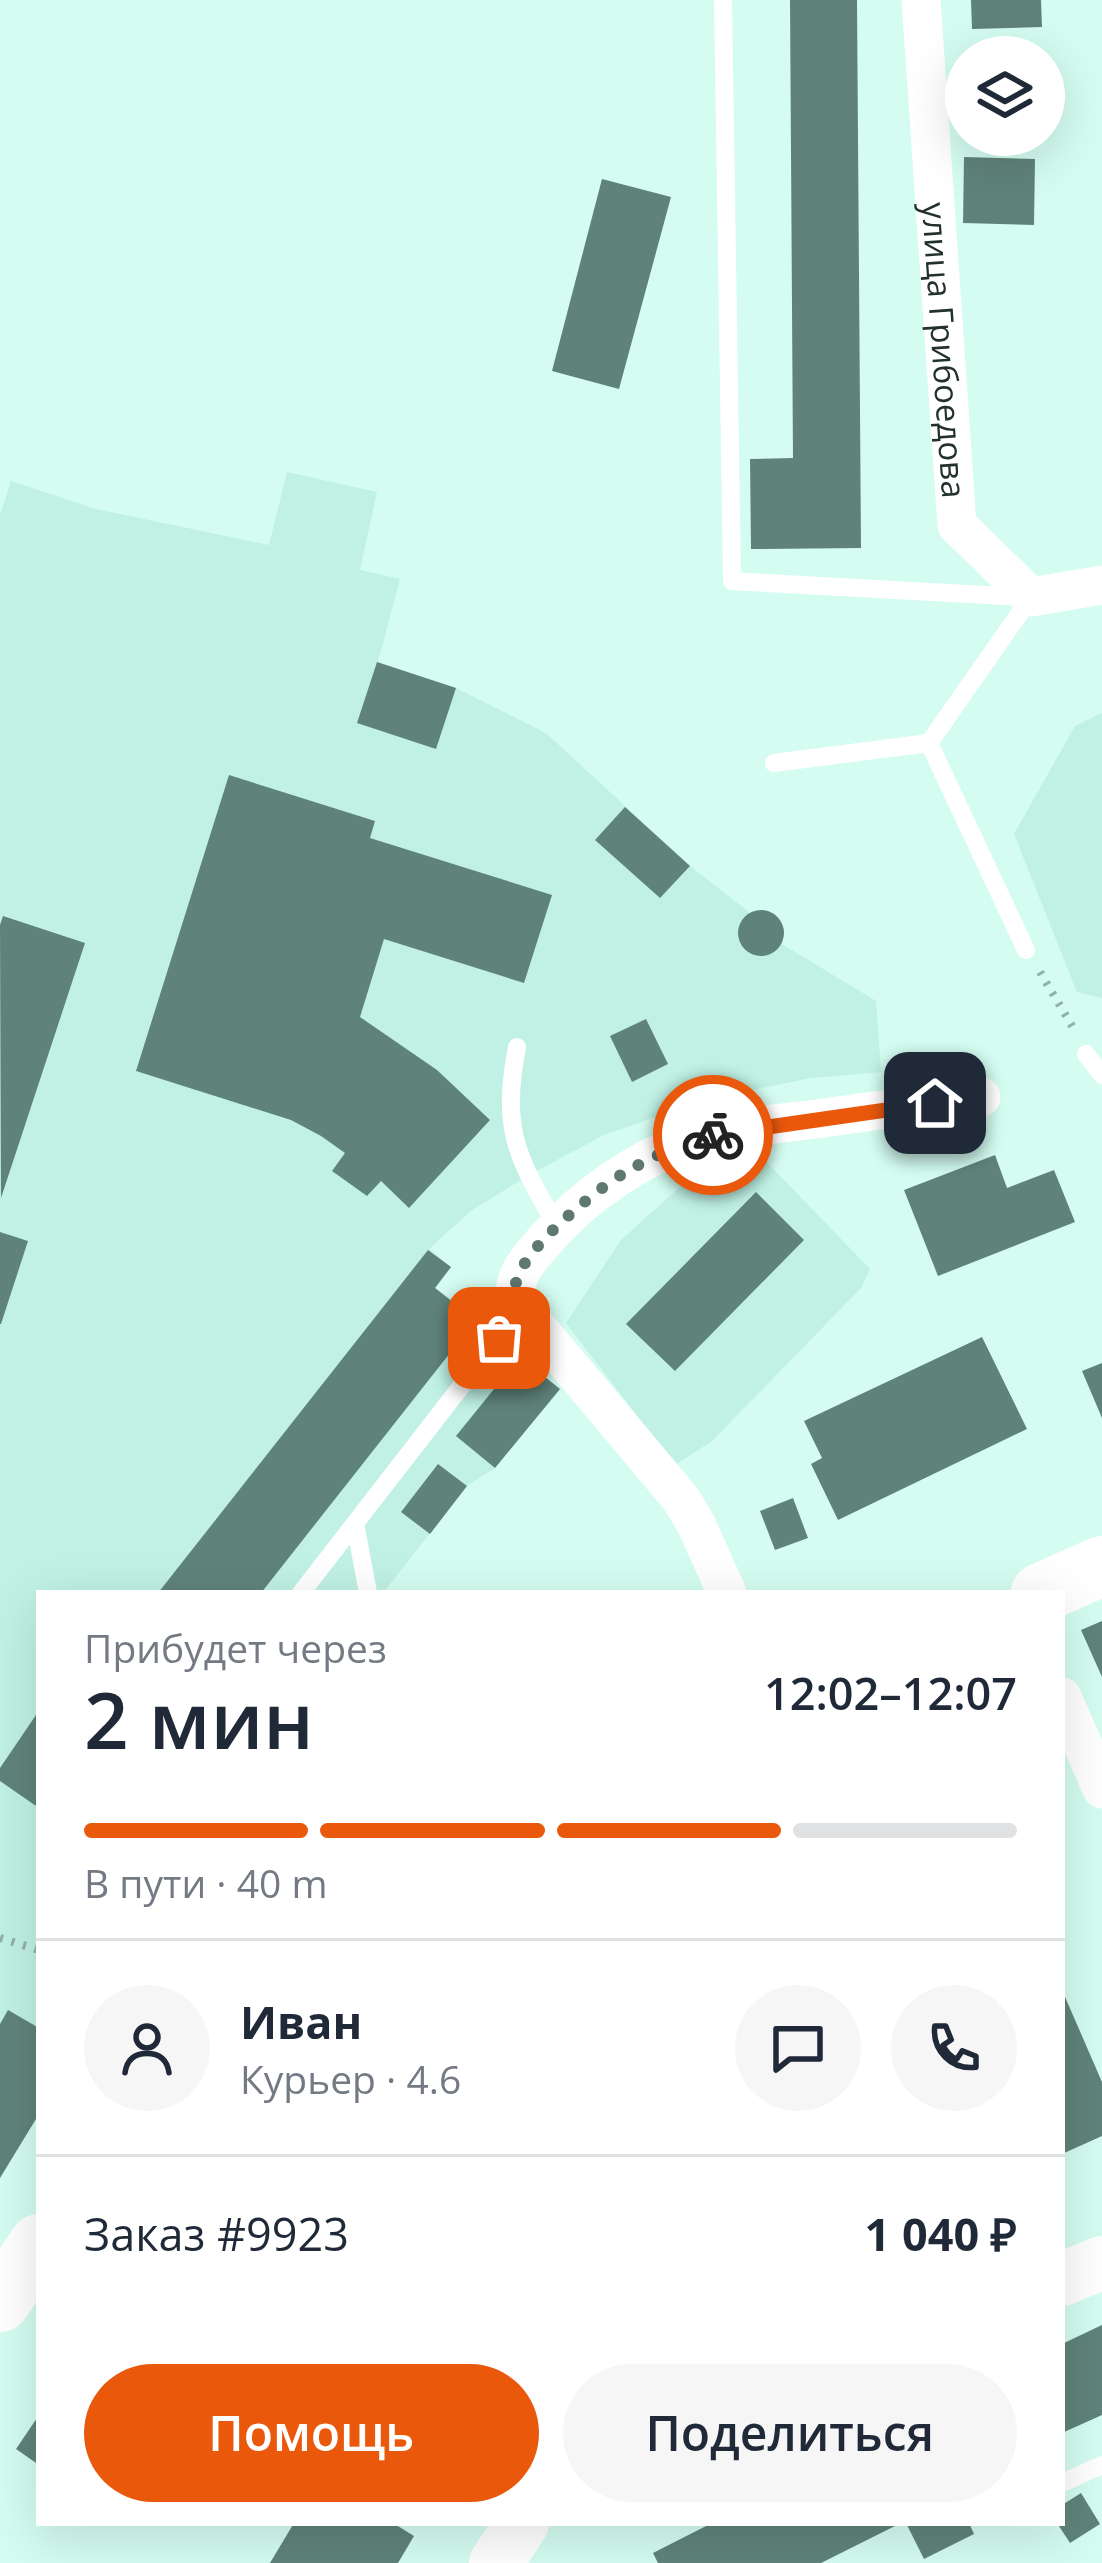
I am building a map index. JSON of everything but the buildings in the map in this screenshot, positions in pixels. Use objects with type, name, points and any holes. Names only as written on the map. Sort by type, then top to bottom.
[{"type":"main road","points":[[1048,1590],[1102,1566]]},
{"type":"main road","points":[[0,2302],[36,2248]]},
{"type":"main road","points":[[1065,2278],[1102,2263]]},
{"type":"main road","points":[[496,2563],[520,2526]]},
{"type":"street","name":"улица Грибоедова","points":[[921,0],[958,525],[1031,597]]},
{"type":"street","points":[[1031,597],[1102,585]]},
{"type":"street","points":[[726,1590],[682,1499],[515,1301],[517,1277],[557,1227],[626,1172],[686,1142],[752,1127],[981,1097]]},
{"type":"street","points":[[1065,1703],[1102,1789]]},
{"type":"lane","points":[[723,0],[732,581],[1031,597]]},
{"type":"lane","points":[[774,764],[929,743],[1031,597]]},
{"type":"lane","points":[[929,743],[1026,950]]},
{"type":"lane","points":[[517,1047],[510,1091],[515,1146],[557,1227]]},
{"type":"lane","points":[[1085,1054],[1102,1075]]},
{"type":"lane","points":[[303,1590],[521,1309]]},
{"type":"lane","points":[[355,1523],[367,1590]]},
{"type":"lane","points":[[1065,2482],[1102,2465]]},
{"type":"path","points":[[1026,950],[1085,1054]]},
{"type":"path","points":[[0,1938],[36,1950]]},
{"type":"shaded area","points":[[287,472],[377,492],[360,570],[400,579],[378,662],[456,688],[546,733],[690,866],[750,913],[764,911],[777,917],[784,930],[782,944],[876,1001],[881,1072],[811,1078],[704,1100],[604,1135],[472,1210],[429,1249],[451,1267],[436,1288],[560,1389],[495,1468],[467,1486],[385,1590],[36,1590],[36,2119],[0,2178],[0,515],[11,481],[96,509],[269,545]]},
{"type":"shaded area","points":[[1102,713],[1102,998],[1077,992],[1014,834],[1075,726]]},
{"type":"shaded area","points":[[751,1146],[870,1269],[861,1288],[712,1441],[675,1465],[566,1323],[621,1240],[719,1152]]},
{"type":"way so far","points":[[499,1338],[521,1309],[515,1301],[517,1277],[557,1227],[626,1172],[686,1142],[713,1135]]},
{"type":"route","points":[[713,1135],[935,1103]]}]
